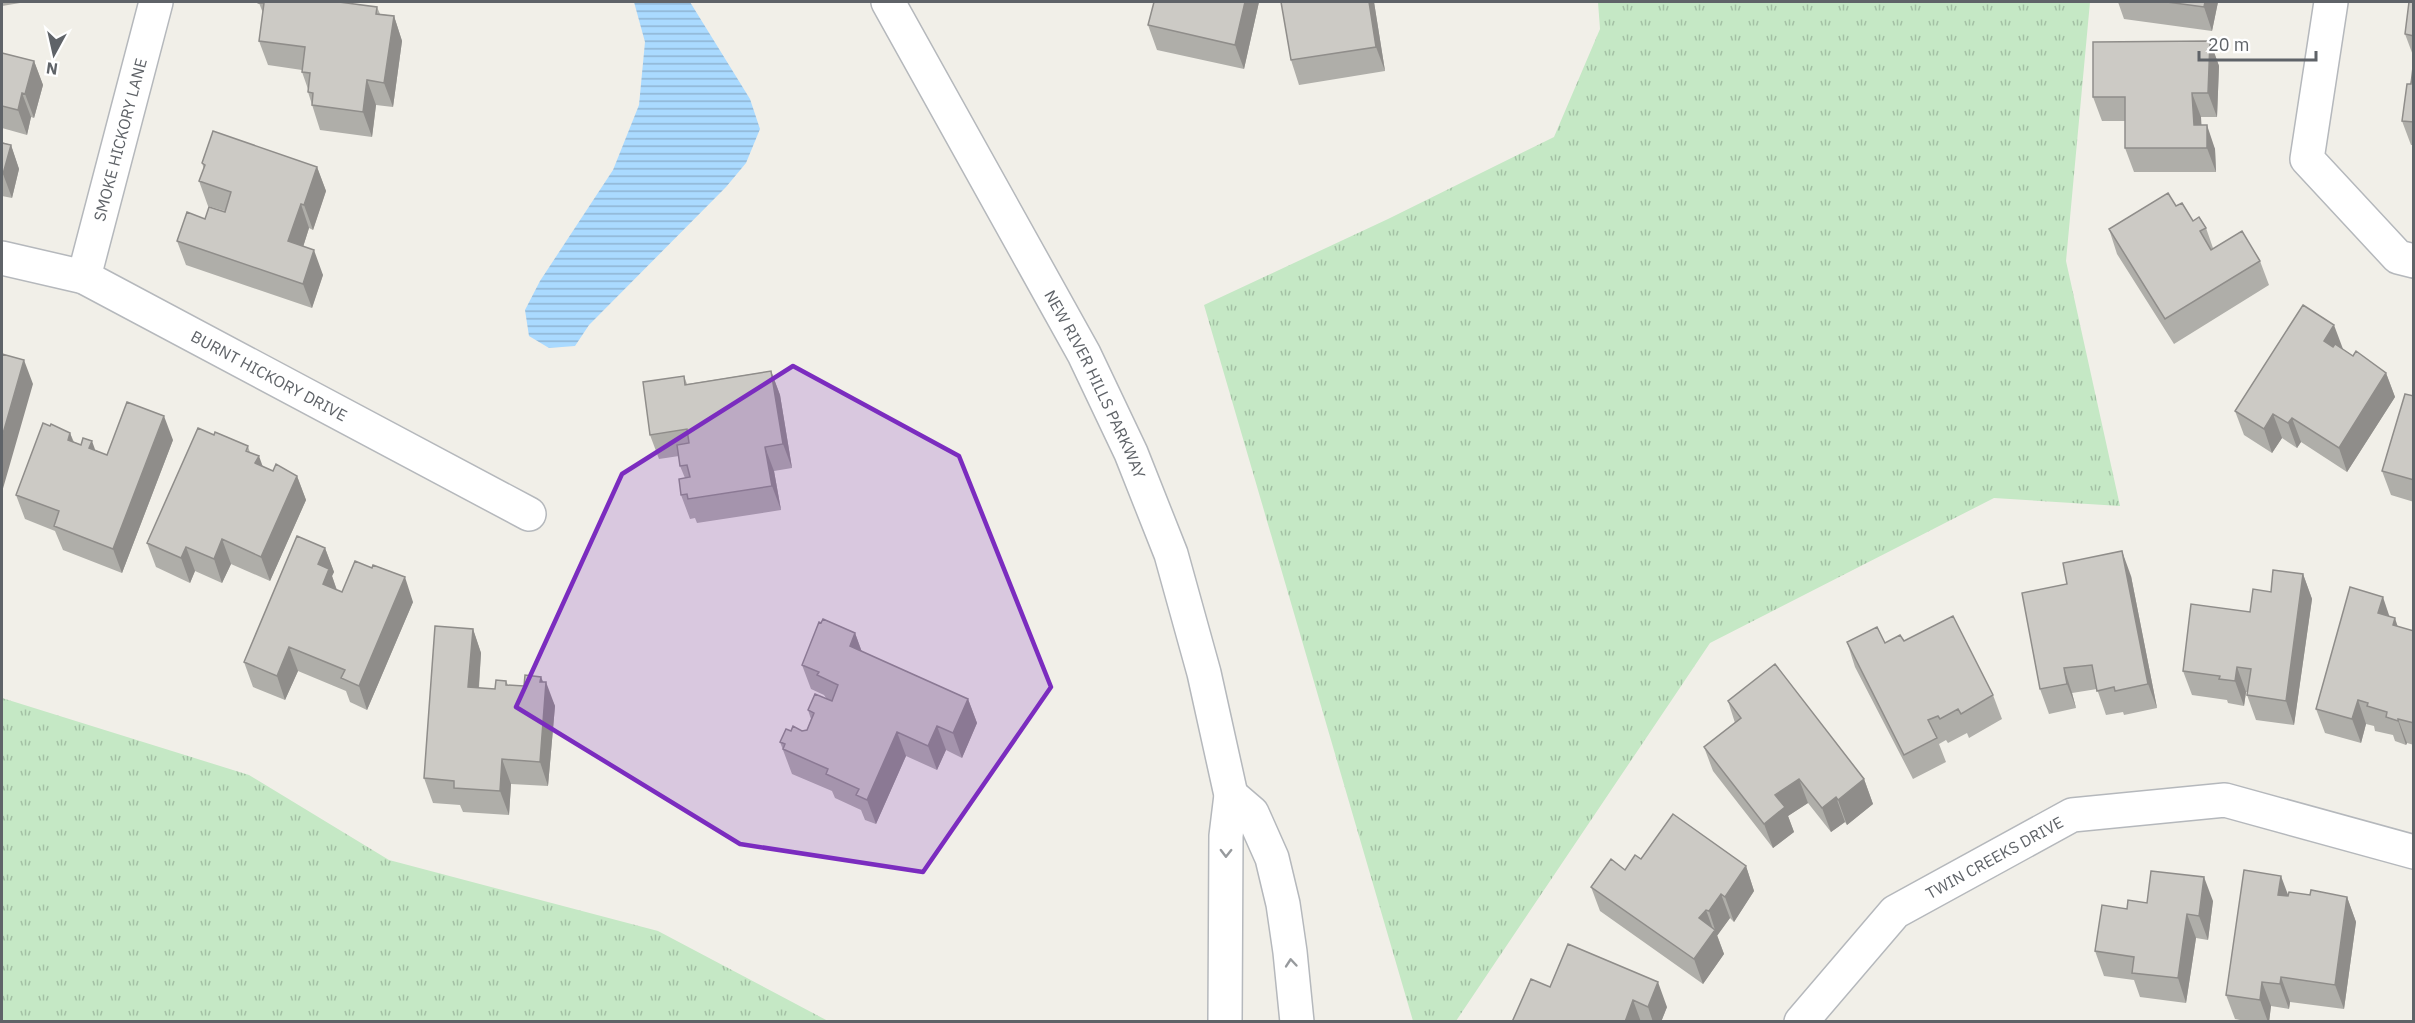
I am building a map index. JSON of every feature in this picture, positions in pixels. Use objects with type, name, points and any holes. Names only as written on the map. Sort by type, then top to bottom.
[{"type":"street","name":"SMOKE HICKORY LANE","points":[[84,277],[156,2]]},
{"type":"street","name":"NEW RIVER HILLS PARKWAY","points":[[888,2],[1084,354],[1131,453],[1171,554],[1204,673],[1231,795],[1226,836],[1225,1022]]},
{"type":"street","points":[[2331,2],[2307,159],[2398,256],[2414,261]]},
{"type":"street","name":"BURNT HICKORY DRIVE","points":[[2,258],[84,277],[529,514]]},
{"type":"street","points":[[1231,795],[1252,813],[1272,858],[1283,904],[1297,1022]]},
{"type":"street","name":"TWIN CREEKS DRIVE","points":[[1802,1022],[1895,912],[2072,815],[2225,800],[2414,852]]},
{"type":"highlighted area","points":[[793,366],[959,456],[1051,687],[923,872],[740,844],[516,707],[622,474]]},
{"type":"green space","points":[[1598,2],[2090,2],[2066,261],[2120,506],[1994,498],[1710,643],[1456,1021],[1413,1021],[1204,305],[1388,219],[1554,137],[1600,29]]},
{"type":"green space","points":[[2,698],[249,775],[389,860],[658,931],[828,1021],[2,1021]]},
{"type":"water","points":[[634,2],[690,2],[750,99],[760,129],[746,163],[726,187],[589,325],[575,346],[549,348],[529,336],[525,310],[540,281],[613,170],[639,105],[645,42]]},
{"type":"building","points":[[260,2],[339,2],[377,7],[376,14],[394,16],[384,83],[367,80],[363,112],[312,105],[313,93],[308,92],[310,73],[302,72],[305,47],[259,41],[264,3]]},
{"type":"building","points":[[1154,2],[1245,2],[1235,45],[1148,25]]},
{"type":"building","points":[[1281,2],[1369,2],[1376,47],[1291,60]]},
{"type":"building","points":[[2167,2],[2205,2],[2204,7]]},
{"type":"building","points":[[2409,2],[2414,2],[2414,36],[2405,34]]},
{"type":"building","points":[[2210,41],[2208,93],[2192,93],[2194,125],[2207,125],[2207,148],[2125,148],[2125,97],[2093,97],[2093,42]]},
{"type":"building","points":[[2,53],[34,61],[18,110],[2,106]]},
{"type":"building","points":[[2413,67],[2414,122],[2402,121],[2407,84],[2411,84]]},
{"type":"building","points":[[213,131],[317,167],[288,241],[314,250],[303,284],[177,241],[187,212],[205,219],[209,207],[225,212],[231,192],[199,181],[205,165],[202,163]]},
{"type":"building","points":[[2,143],[11,145],[3,174],[2,174]]},
{"type":"building","points":[[2168,193],[2176,206],[2182,203],[2193,221],[2199,217],[2206,228],[2200,231],[2211,250],[2242,231],[2260,261],[2165,319],[2109,229]]},
{"type":"building","points":[[2303,305],[2334,325],[2324,341],[2333,347],[2335,344],[2353,356],[2356,351],[2386,373],[2339,448],[2292,418],[2288,423],[2273,414],[2264,429],[2235,411]]},
{"type":"building","points":[[2,354],[24,360],[2,437]]},
{"type":"building","points":[[771,371],[783,444],[765,447],[772,486],[688,499],[687,494],[681,495],[679,479],[690,477],[687,465],[680,466],[677,445],[689,443],[687,429],[650,435],[643,382],[684,376],[685,385]]},
{"type":"building","points":[[2405,394],[2414,396],[2414,480],[2382,471]]},
{"type":"building","points":[[127,402],[164,416],[113,549],[54,526],[59,511],[16,495],[43,423],[50,426],[51,424],[70,433],[68,440],[81,445],[83,438],[92,441],[89,448],[107,455]]},
{"type":"building","points":[[198,428],[214,435],[215,432],[248,446],[246,451],[259,456],[255,463],[273,471],[276,464],[297,476],[261,557],[222,539],[214,559],[186,547],[181,558],[147,543]]},
{"type":"building","points":[[297,536],[325,548],[318,564],[329,569],[323,584],[342,592],[355,561],[405,577],[359,686],[341,678],[345,670],[289,647],[277,676],[244,662]]},
{"type":"building","points":[[2122,551],[2148,684],[2115,691],[2114,687],[2097,691],[2092,665],[2064,668],[2067,684],[2040,689],[2022,593],[2067,584],[2063,563]]},
{"type":"building","points":[[2273,570],[2303,574],[2286,701],[2247,695],[2251,669],[2237,667],[2235,681],[2219,679],[2220,676],[2183,671],[2191,604],[2250,612],[2253,589],[2271,592]]},
{"type":"building","points":[[2350,587],[2383,597],[2378,613],[2395,618],[2393,625],[2414,631],[2414,723],[2386,717],[2387,712],[2367,706],[2368,703],[2358,700],[2352,719],[2316,709]]},
{"type":"building","points":[[1953,616],[1993,695],[1961,714],[1958,709],[1940,719],[1938,716],[1928,720],[1937,738],[1904,755],[1847,642],[1877,627],[1885,643],[1900,635],[1904,641]]},
{"type":"building","points":[[823,619],[855,633],[850,646],[968,699],[953,733],[937,726],[928,746],[897,732],[867,800],[856,795],[859,789],[826,774],[828,769],[783,749],[785,744],[780,742],[786,729],[791,731],[793,726],[802,731],[807,730],[814,713],[808,710],[815,694],[832,701],[838,685],[817,675],[819,672],[802,665],[819,622],[821,623]]},
{"type":"building","points":[[435,626],[473,629],[468,687],[495,689],[496,680],[506,681],[506,685],[524,686],[525,675],[541,677],[540,682],[546,682],[540,762],[502,759],[500,791],[454,788],[454,781],[424,778]]},
{"type":"building","points":[[1775,664],[1864,779],[1838,800],[1836,797],[1822,808],[1799,779],[1775,795],[1785,807],[1764,824],[1704,747],[1741,718],[1728,701]]},
{"type":"building","points":[[1673,814],[1746,866],[1725,897],[1721,894],[1709,911],[1706,910],[1699,918],[1715,930],[1694,959],[1591,887],[1611,859],[1625,870],[1635,855],[1641,859]]},
{"type":"building","points":[[2244,870],[2281,876],[2278,895],[2288,896],[2289,892],[2310,895],[2311,890],[2347,897],[2335,985],[2281,977],[2280,984],[2262,982],[2260,1000],[2226,995]]},
{"type":"building","points":[[2151,871],[2204,877],[2199,916],[2187,914],[2178,978],[2132,973],[2134,957],[2095,951],[2102,905],[2127,909],[2128,900],[2147,903]]},
{"type":"building","points":[[1568,944],[1658,982],[1648,1007],[1633,1000],[1625,1022],[1512,1022],[1531,979],[1550,987]]}]
